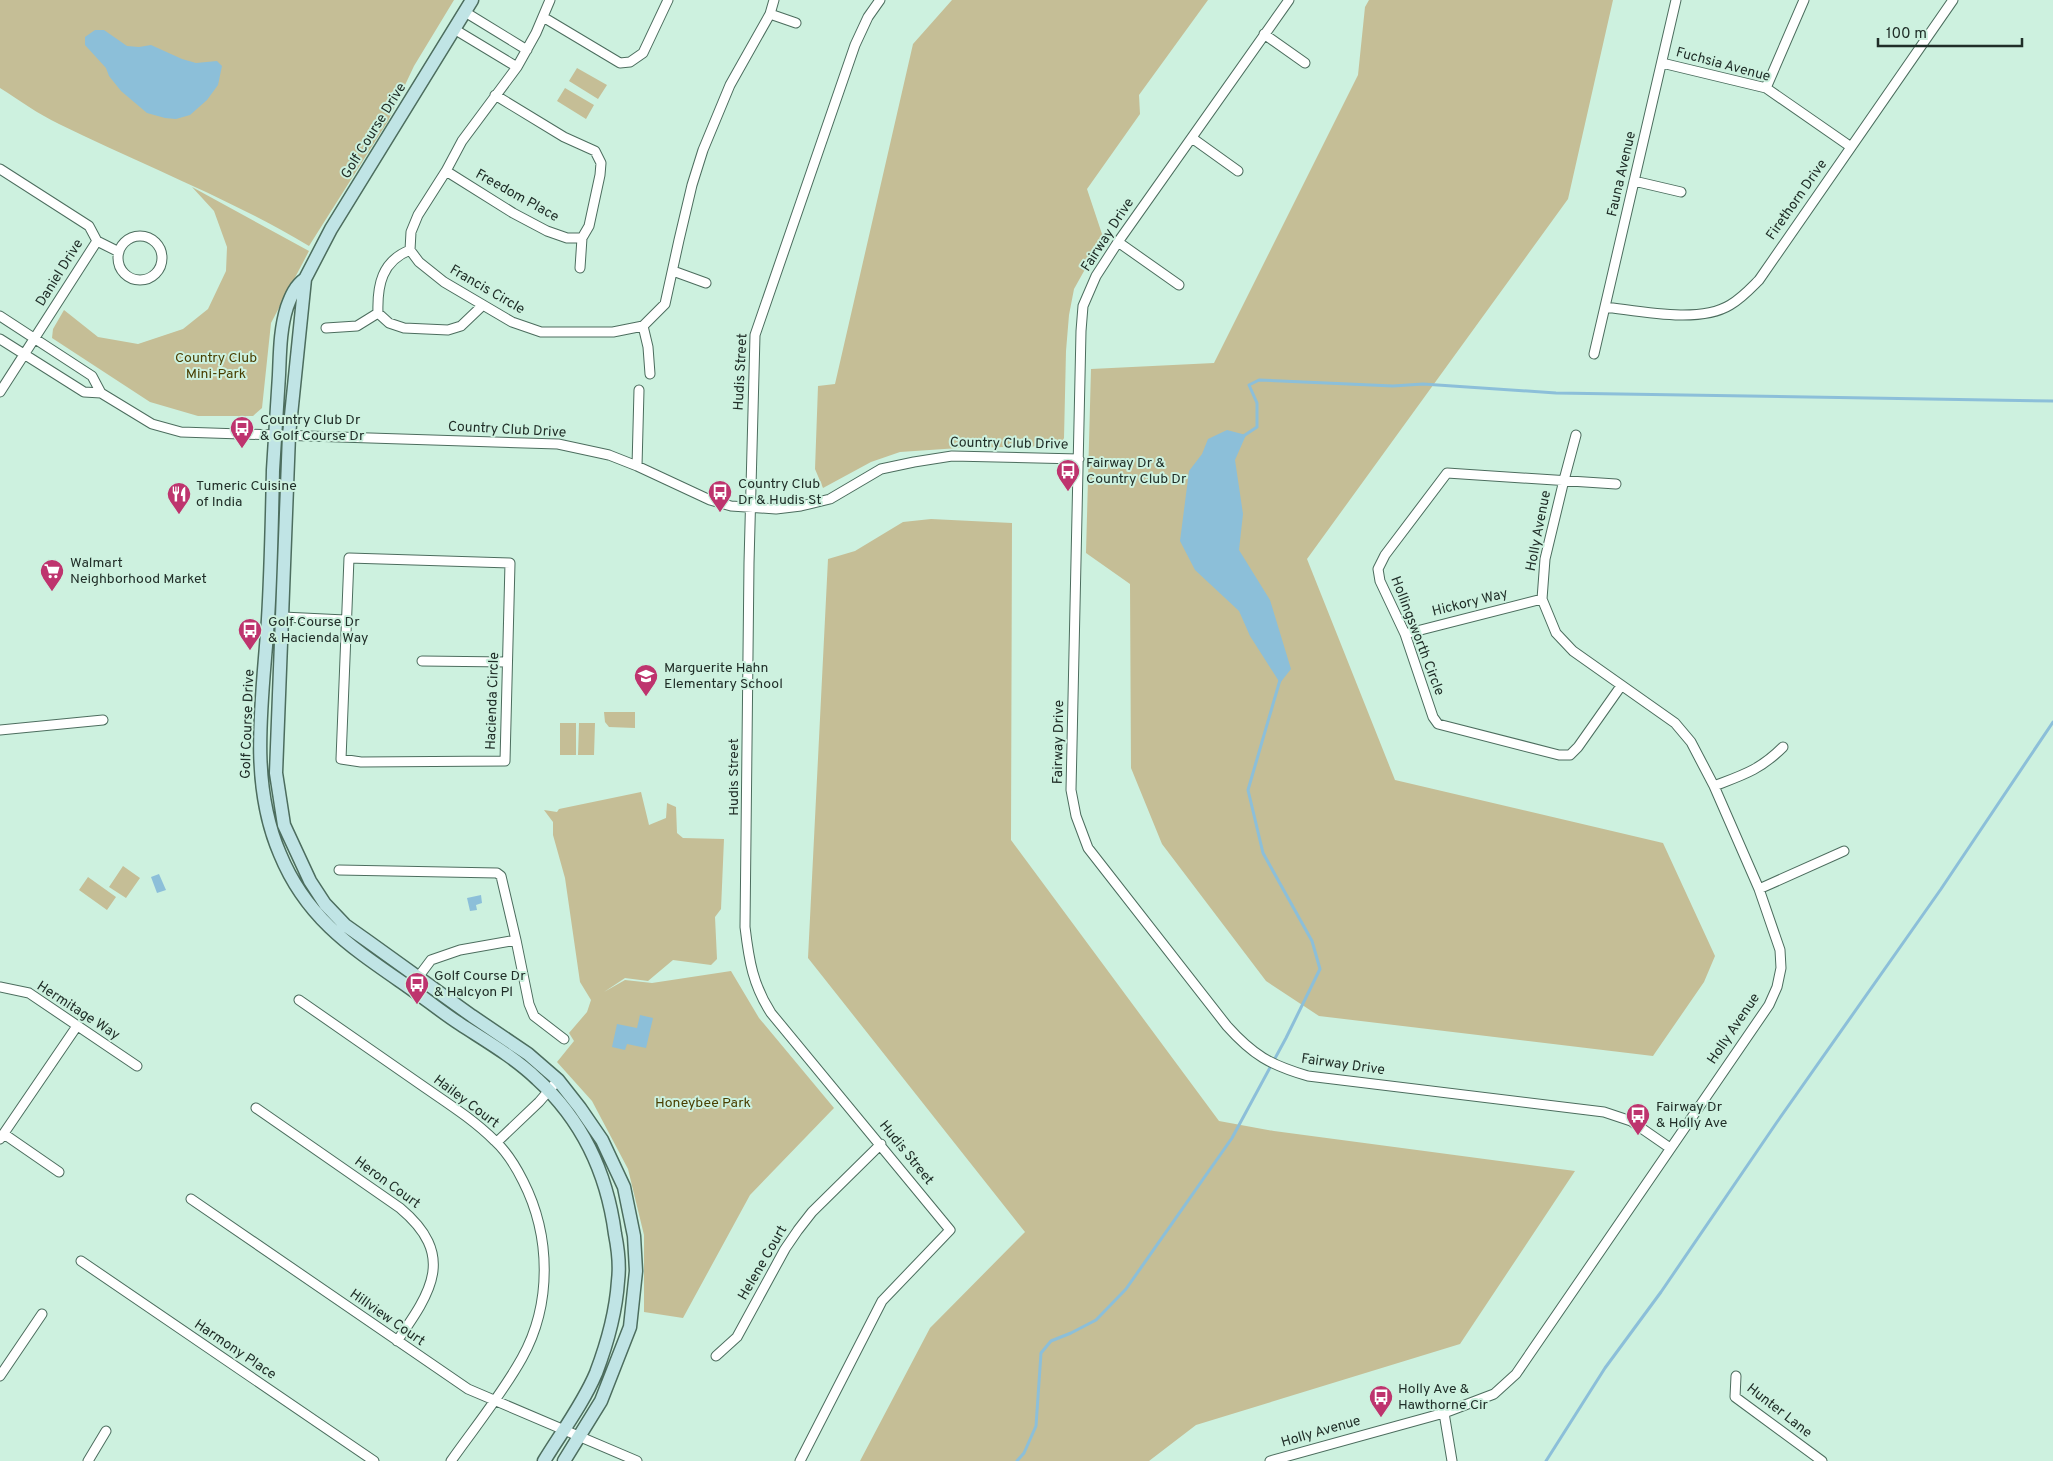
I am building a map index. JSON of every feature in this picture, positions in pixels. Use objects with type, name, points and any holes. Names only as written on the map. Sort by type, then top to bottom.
[{"type":"street","name":"Golf Course Drive","points":[[472,0],[331,229],[305,279],[289,435],[276,773],[284,825],[302,866],[326,904],[346,925],[418,978],[528,1054],[558,1080],[602,1140],[624,1187],[634,1236],[636,1271],[630,1327],[601,1401],[564,1461]]},
{"type":"street","points":[[378,313],[380,285],[391,260],[410,250],[411,232],[418,215],[446,171],[462,141],[517,67],[543,18],[550,0]]},
{"type":"street","points":[[543,18],[620,63],[630,62],[643,53],[668,0]]},
{"type":"street","points":[[650,374],[648,347],[643,326],[665,304],[692,185],[703,150],[730,85],[770,14],[774,0]]},
{"type":"street","name":"Hudis Street","points":[[800,1461],[882,1301],[950,1230],[881,1144],[771,1014],[761,998],[754,981],[745,927],[750,508],[755,335],[856,45],[868,17],[880,0]]},
{"type":"street","name":"Fairway Drive","points":[[1289,0],[1118,242],[1096,276],[1083,306],[1071,790],[1076,816],[1088,848],[1227,1026],[1244,1045],[1263,1059],[1284,1069],[1308,1076],[1604,1112],[1631,1121],[1670,1148]]},
{"type":"street","name":"Fauna Avenue","points":[[1594,354],[1676,0]]},
{"type":"street","points":[[1766,88],[1804,0]]},
{"type":"street","name":"Firethorn Drive","points":[[1605,307],[1692,316],[1729,306],[1745,295],[1759,280],[1952,0]]},
{"type":"street","points":[[465,12],[527,50]]},
{"type":"street","points":[[770,14],[796,23]]},
{"type":"street","points":[[454,29],[517,67]]},
{"type":"street","points":[[1264,34],[1305,63]]},
{"type":"street","name":"Fuchsia Avenue","points":[[1662,63],[1766,88],[1851,147]]},
{"type":"street","points":[[496,94],[564,136],[595,151],[601,163],[588,226],[582,238],[580,268]]},
{"type":"street","points":[[1192,138],[1238,171]]},
{"type":"street","name":"Daniel Drive","points":[[0,169],[89,226],[97,241],[0,392]]},
{"type":"street","name":"Freedom Place","points":[[446,171],[513,213],[547,231],[567,238],[582,238]]},
{"type":"street","points":[[1634,181],[1681,192]]},
{"type":"street","points":[[136,236],[148,237],[160,249],[162,254],[161,266],[149,278],[132,278],[121,268],[119,252],[130,238],[136,236]]},
{"type":"street","points":[[97,241],[119,252]]},
{"type":"street","points":[[1118,242],[1179,285]]},
{"type":"street","name":"Francis Circle","points":[[410,250],[419,262],[444,282],[512,322],[541,332],[613,332],[643,326]]},
{"type":"street","points":[[673,271],[706,283]]},
{"type":"street","name":"Golf Course Drive","points":[[305,279],[296,285],[287,308],[282,334],[274,434],[268,616],[262,689],[260,760],[265,813],[280,855],[297,889],[312,909],[350,947],[516,1060],[548,1090],[580,1130],[595,1158],[611,1203],[618,1252],[618,1281],[612,1326],[595,1376],[544,1461]]},
{"type":"street","points":[[378,313],[389,323],[404,328],[448,330],[461,326],[483,305]]},
{"type":"street","points":[[326,328],[358,326],[378,313]]},
{"type":"street","name":"Country Club Drive","points":[[0,316],[92,376],[101,394]]},
{"type":"street","name":"Country Club Drive","points":[[0,340],[27,351],[84,392],[101,394],[152,424],[181,432],[558,444],[609,455],[710,500],[731,506],[789,508],[830,499],[881,469],[952,456],[1079,459]]},
{"type":"street","points":[[637,466],[639,390]]},
{"type":"street","name":"Holly Avenue","points":[[1270,1461],[1444,1412],[1494,1394],[1516,1374],[1769,1005],[1777,987],[1781,968],[1780,950],[1759,889],[1714,786],[1691,742],[1675,723],[1573,651],[1556,633],[1542,599],[1545,559],[1576,435]]},
{"type":"street","name":"Hollingsworth Circle","points":[[1564,480],[1447,473],[1385,555],[1378,569],[1380,581],[1405,634],[1433,717],[1438,724],[1559,755],[1570,755],[1578,747],[1621,686]]},
{"type":"street","points":[[1564,480],[1616,484]]},
{"type":"street","name":"Hacienda Circle","points":[[348,558],[510,563],[505,761],[361,762],[341,759],[345,620],[348,558]]},
{"type":"street","name":"Hickory Way","points":[[1405,634],[1542,599]]},
{"type":"street","points":[[283,617],[345,620]]},
{"type":"street","points":[[422,661],[508,662]]},
{"type":"street","points":[[0,730],[103,720]]},
{"type":"street","points":[[1714,786],[1754,771],[1769,761],[1782,747]]},
{"type":"street","points":[[1759,889],[1844,851]]},
{"type":"street","points":[[339,870],[497,872],[501,876],[529,1004],[534,1016],[564,1039]]},
{"type":"street","points":[[410,988],[431,960],[460,950],[516,940]]},
{"type":"street","name":"Hermitage Way","points":[[0,987],[29,993],[137,1066]]},
{"type":"street","name":"Hailey Court","points":[[299,1000],[468,1118],[496,1142],[516,1168],[531,1197],[542,1233],[545,1256],[544,1288],[536,1324],[522,1358],[451,1461]]},
{"type":"street","points":[[58,1172],[2,1136],[77,1026]]},
{"type":"street","points":[[496,1142],[558,1080]]},
{"type":"street","name":"Heron Court","points":[[256,1108],[400,1208],[415,1221],[424,1233],[434,1271],[430,1288],[422,1305],[397,1341]]},
{"type":"street","name":"Helene Court","points":[[716,1356],[737,1337],[785,1249],[812,1212],[881,1144]]},
{"type":"street","name":"Hillview Court","points":[[191,1199],[468,1390],[637,1461]]},
{"type":"street","name":"Harmony Place","points":[[81,1262],[374,1461]]},
{"type":"street","points":[[0,1376],[42,1314]]},
{"type":"street","name":"Hunter Lane","points":[[1736,1376],[1735,1398],[1822,1461]]},
{"type":"street","points":[[1444,1412],[1452,1461]]},
{"type":"street","points":[[88,1461],[106,1431]]},
{"type":"green space","points":[[0,0],[454,0],[414,66],[388,121],[309,246],[248,212],[51,120],[0,88]]},
{"type":"green space","points":[[952,0],[1208,0],[1139,95],[1140,114],[1087,189],[1103,237],[1074,289],[1069,315],[1066,351],[1064,438],[1060,446],[959,448],[900,452],[871,462],[823,488],[815,469],[818,386],[835,384],[913,44]]},
{"type":"green space","points":[[1369,0],[1613,0],[1568,199],[1307,559],[1395,780],[1663,843],[1715,956],[1704,982],[1653,1056],[1319,1016],[1266,981],[1162,844],[1131,768],[1130,584],[1086,553],[1091,369],[1214,363],[1358,75],[1365,7]]},
{"type":"green space","points":[[577,68],[607,85],[598,99],[569,81]]},
{"type":"green space","points":[[565,88],[594,105],[586,119],[557,101]]},
{"type":"green space","name":"Country Club Mini-Park","points":[[192,187],[309,251],[271,323],[262,408],[253,416],[198,416],[150,402],[52,338],[53,329],[64,310],[98,337],[138,344],[183,329],[208,309],[226,271],[227,247],[214,211]]},
{"type":"green space","points":[[931,519],[1012,523],[1011,840],[1219,1121],[1274,1131],[1575,1171],[1460,1344],[1196,1425],[1149,1461],[860,1461],[930,1328],[1025,1232],[808,958],[828,559],[855,551],[903,522]]},
{"type":"green space","points":[[604,712],[635,712],[635,728],[609,727],[605,722]]},
{"type":"green space","points":[[560,723],[576,723],[576,755],[560,755]]},
{"type":"green space","points":[[579,723],[595,723],[594,755],[578,755]]},
{"type":"green space","name":"Honeybee Park","points":[[641,792],[649,825],[666,818],[667,803],[676,807],[677,833],[683,838],[724,839],[721,909],[715,917],[717,959],[711,965],[673,960],[648,981],[625,978],[604,992],[625,980],[652,983],[731,971],[759,1018],[834,1108],[750,1195],[683,1318],[644,1312],[644,1235],[628,1169],[592,1101],[557,1062],[574,1041],[569,1033],[587,1012],[591,1000],[580,982],[565,878],[553,835],[553,822],[544,810],[557,812],[559,809]]},
{"type":"green space","points":[[123,866],[140,878],[126,898],[109,887]]},
{"type":"green space","points":[[88,877],[116,897],[107,910],[79,890]]},
{"type":"water","points":[[95,30],[104,30],[127,46],[151,45],[196,63],[217,61],[222,66],[218,85],[207,100],[190,115],[176,119],[147,113],[121,91],[109,76],[106,68],[85,45],[85,37]]},
{"type":"water","points":[[1227,430],[1246,435],[1235,460],[1243,514],[1239,550],[1270,600],[1291,669],[1280,683],[1250,636],[1239,611],[1195,570],[1180,541],[1189,471],[1202,454],[1208,439]]},
{"type":"water","points":[[159,874],[166,890],[157,893],[151,877]]},
{"type":"water","points":[[481,895],[482,903],[476,905],[477,910],[470,911],[467,898]]},
{"type":"water","points":[[640,1015],[653,1018],[646,1048],[627,1044],[625,1050],[612,1047],[617,1024],[637,1028]]},
{"type":"waterway","points":[[1242,437],[1257,427],[1257,403],[1249,385],[1259,380],[1393,386],[1423,384],[1556,393],[2053,401]]},
{"type":"waterway","points":[[1017,1461],[1024,1453],[1036,1426],[1041,1353],[1051,1341],[1096,1320],[1126,1289],[1232,1138],[1286,1038],[1320,969],[1312,941],[1263,853],[1248,790],[1280,680]]},
{"type":"waterway","points":[[1546,1461],[1605,1368],[1661,1292],[1777,1122],[1941,889],[2053,722]]},
{"type":"place","name":"Country Club Dr & Golf Course Dr","points":[[242,449]]},
{"type":"place","name":"Fairway Dr & Country Club Dr","points":[[1068,492]]},
{"type":"place","name":"Country Club Dr & Hudis St","points":[[720,513]]},
{"type":"place","name":"Tumeric Cuisine of India","points":[[179,515]]},
{"type":"place","name":"Walmart Neighborhood Market","points":[[52,592]]},
{"type":"place","name":"Golf Course Dr & Hacienda Way","points":[[250,651]]},
{"type":"place","name":"Marguerite Hahn Elementary School","points":[[646,697]]},
{"type":"place","name":"Golf Course Dr & Halcyon Pl","points":[[417,1005]]},
{"type":"place","name":"Fairway Dr & Holly Ave","points":[[1638,1136]]},
{"type":"place","name":"Holly Ave & Hawthorne Cir","points":[[1381,1418]]}]
